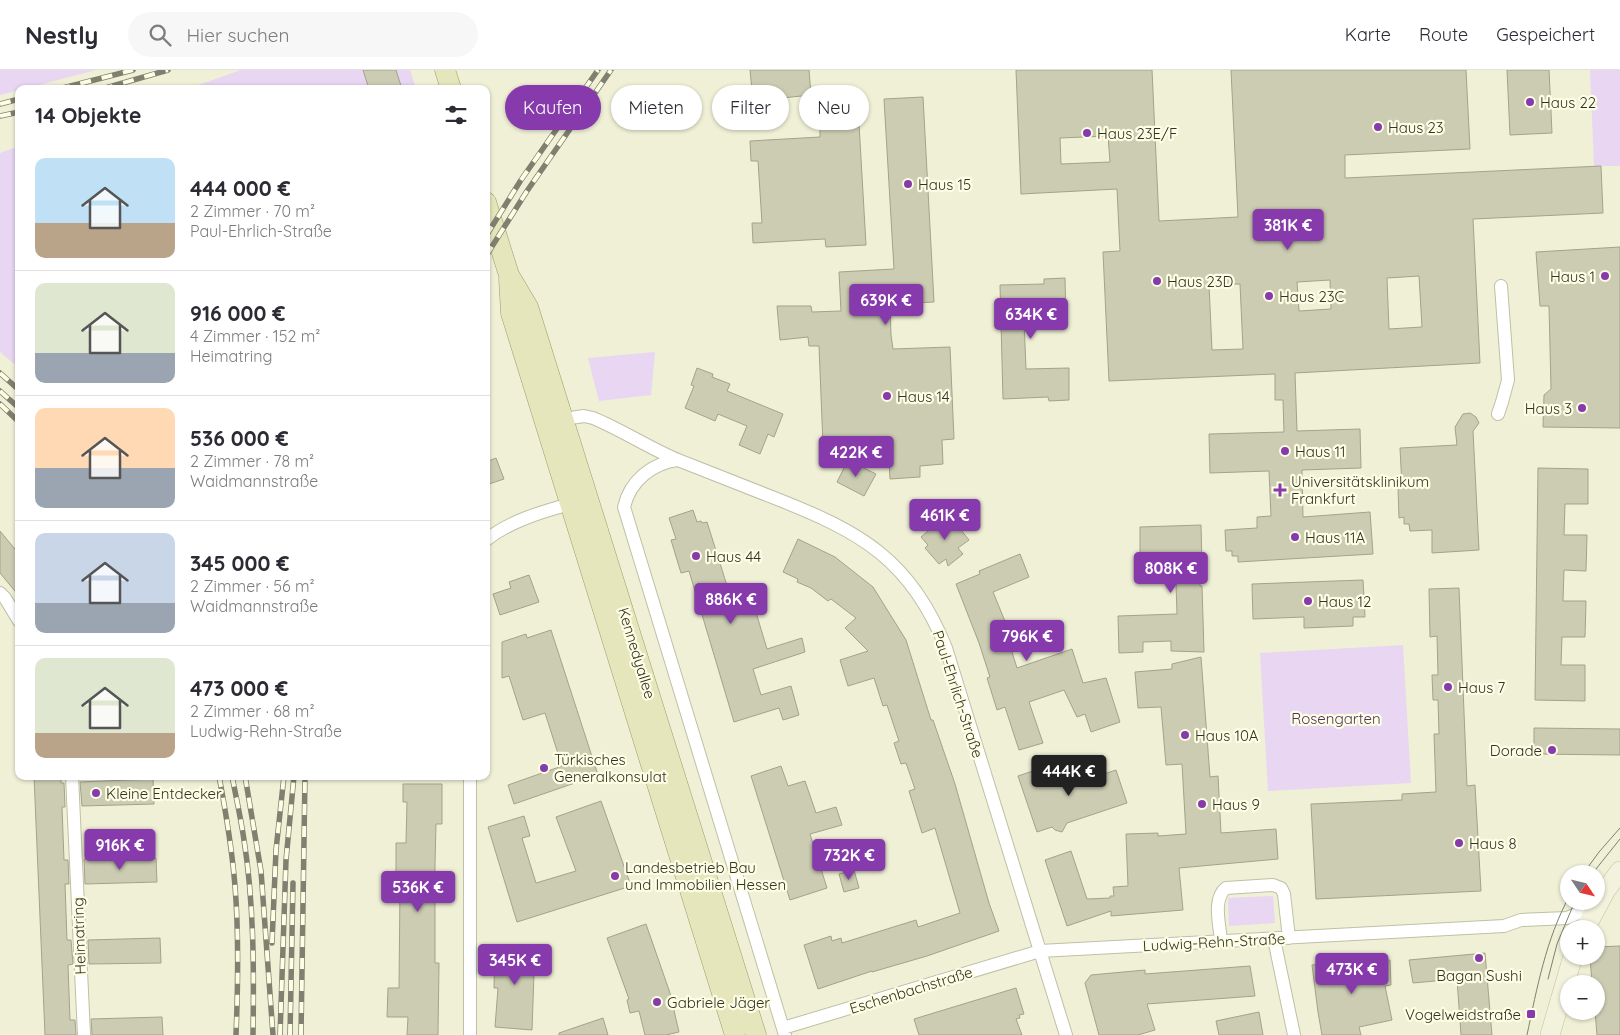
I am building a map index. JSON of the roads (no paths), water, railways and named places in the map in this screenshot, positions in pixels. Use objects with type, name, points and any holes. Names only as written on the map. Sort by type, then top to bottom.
[{"type":"main road","points":[[445,70],[450,85]]},
{"type":"main road","name":"Kennedyallee","points":[[490,215],[509,275],[528,307],[756,1035]]},
{"type":"main road","name":"Kennedyallee","points":[[509,275],[511,314],[735,1035]]},
{"type":"main road","points":[[1605,888],[1620,871]]},
{"type":"main road","points":[[1550,1035],[1570,965]]},
{"type":"street","points":[[1498,414],[1508,380],[1501,286]]},
{"type":"street","name":"Paul-Ehrlich-Straße","points":[[564,419],[584,416],[593,418],[678,460],[809,511],[842,526],[863,539],[883,555],[914,588],[935,624],[946,648],[1066,1035]]},
{"type":"street","points":[[552,447],[564,419]]},
{"type":"street","name":"Kennedyallee","points":[[678,460],[660,464],[650,469],[638,480],[629,493],[624,507],[784,1031]]},
{"type":"street","points":[[490,537],[516,522],[570,504]]},
{"type":"street","points":[[2,597],[15,615]]},
{"type":"street","name":"Heimatring","points":[[72,780],[84,1035]]},
{"type":"street","points":[[470,780],[470,1035]]},
{"type":"street","points":[[1221,941],[1218,900],[1221,892],[1226,888],[1273,885],[1281,888],[1284,894],[1289,938]]},
{"type":"street","name":"Ludwig-Rehn-Straße","points":[[1040,951],[1504,926],[1521,920],[1567,918],[1583,910]]},
{"type":"street","points":[[1274,939],[1294,1035]]},
{"type":"street","name":"Eschenbachstraße","points":[[784,1031],[1040,951]]},
{"type":"tram line","points":[[1590,865],[1620,828]]},
{"type":"tram line","points":[[1599,865],[1620,839]]},
{"type":"tram line","points":[[1527,1035],[1548,947],[1562,910]]},
{"type":"tram line","points":[[1548,979],[1557,944],[1571,910]]},
{"type":"railway","points":[[75,85],[133,70]]},
{"type":"railway","points":[[116,85],[168,70]]},
{"type":"railway","points":[[490,230],[521,180],[598,70]]},
{"type":"railway","points":[[490,250],[527,191],[611,70]]},
{"type":"railway","points":[[0,104],[15,100]]},
{"type":"railway","points":[[0,116],[15,113]]},
{"type":"railway","points":[[0,373],[15,386]]},
{"type":"railway","points":[[0,391],[15,404]]},
{"type":"railway","points":[[0,404],[15,418]]},
{"type":"railway","points":[[220,780],[234,872],[238,960],[236,1035]]},
{"type":"railway","points":[[233,780],[243,832],[252,913],[253,1035]]},
{"type":"railway","points":[[246,780],[261,871],[273,1035]]},
{"type":"railway","points":[[272,943],[276,850],[284,780]]},
{"type":"railway","points":[[280,1035],[286,860],[294,780]]},
{"type":"railway","points":[[301,1035],[305,780]]},
{"type":"railway","points":[[290,1035],[293,883]]},
{"type":"place","name":"Haus 22","points":[[1530,102]]},
{"type":"place","name":"Haus 23","points":[[1378,127]]},
{"type":"place","name":"Haus 23E/F","points":[[1087,133]]},
{"type":"place","name":"Haus 15","points":[[908,184]]},
{"type":"place","name":"Haus 1","points":[[1605,276]]},
{"type":"place","name":"Haus 23D","points":[[1157,281]]},
{"type":"place","name":"Haus 23C","points":[[1269,296]]},
{"type":"place","name":"Haus 14","points":[[887,396]]},
{"type":"place","name":"Haus 3","points":[[1582,408]]},
{"type":"place","name":"Haus 11","points":[[1285,451]]},
{"type":"place","name":"Universitätsklinikum Frankfurt","points":[[1280,490]]},
{"type":"place","name":"Haus 11A","points":[[1295,537]]},
{"type":"place","name":"Haus 44","points":[[696,556]]},
{"type":"place","name":"Haus 12","points":[[1308,601]]},
{"type":"place","name":"Haus 7","points":[[1448,687]]},
{"type":"place","name":"Haus 10A","points":[[1185,735]]},
{"type":"place","name":"Dorade","points":[[1552,750]]},
{"type":"place","name":"Türkisches Generalkonsulat","points":[[544,768]]},
{"type":"place","name":"Kleine Entdecker","points":[[96,793]]},
{"type":"place","name":"Haus 9","points":[[1202,804]]},
{"type":"place","name":"Haus 8","points":[[1459,843]]},
{"type":"place","name":"Landesbetrieb Bau und Immobilien Hessen","points":[[615,876]]},
{"type":"place","name":"Bagan Sushi","points":[[1479,958]]},
{"type":"place","name":"Gabriele Jäger","points":[[657,1002]]},
{"type":"place","name":"Vogelweidstraße","points":[[1531,1014]]},
{"type":"park label","name":"Rosengarten","points":[[1336,718]]}]
